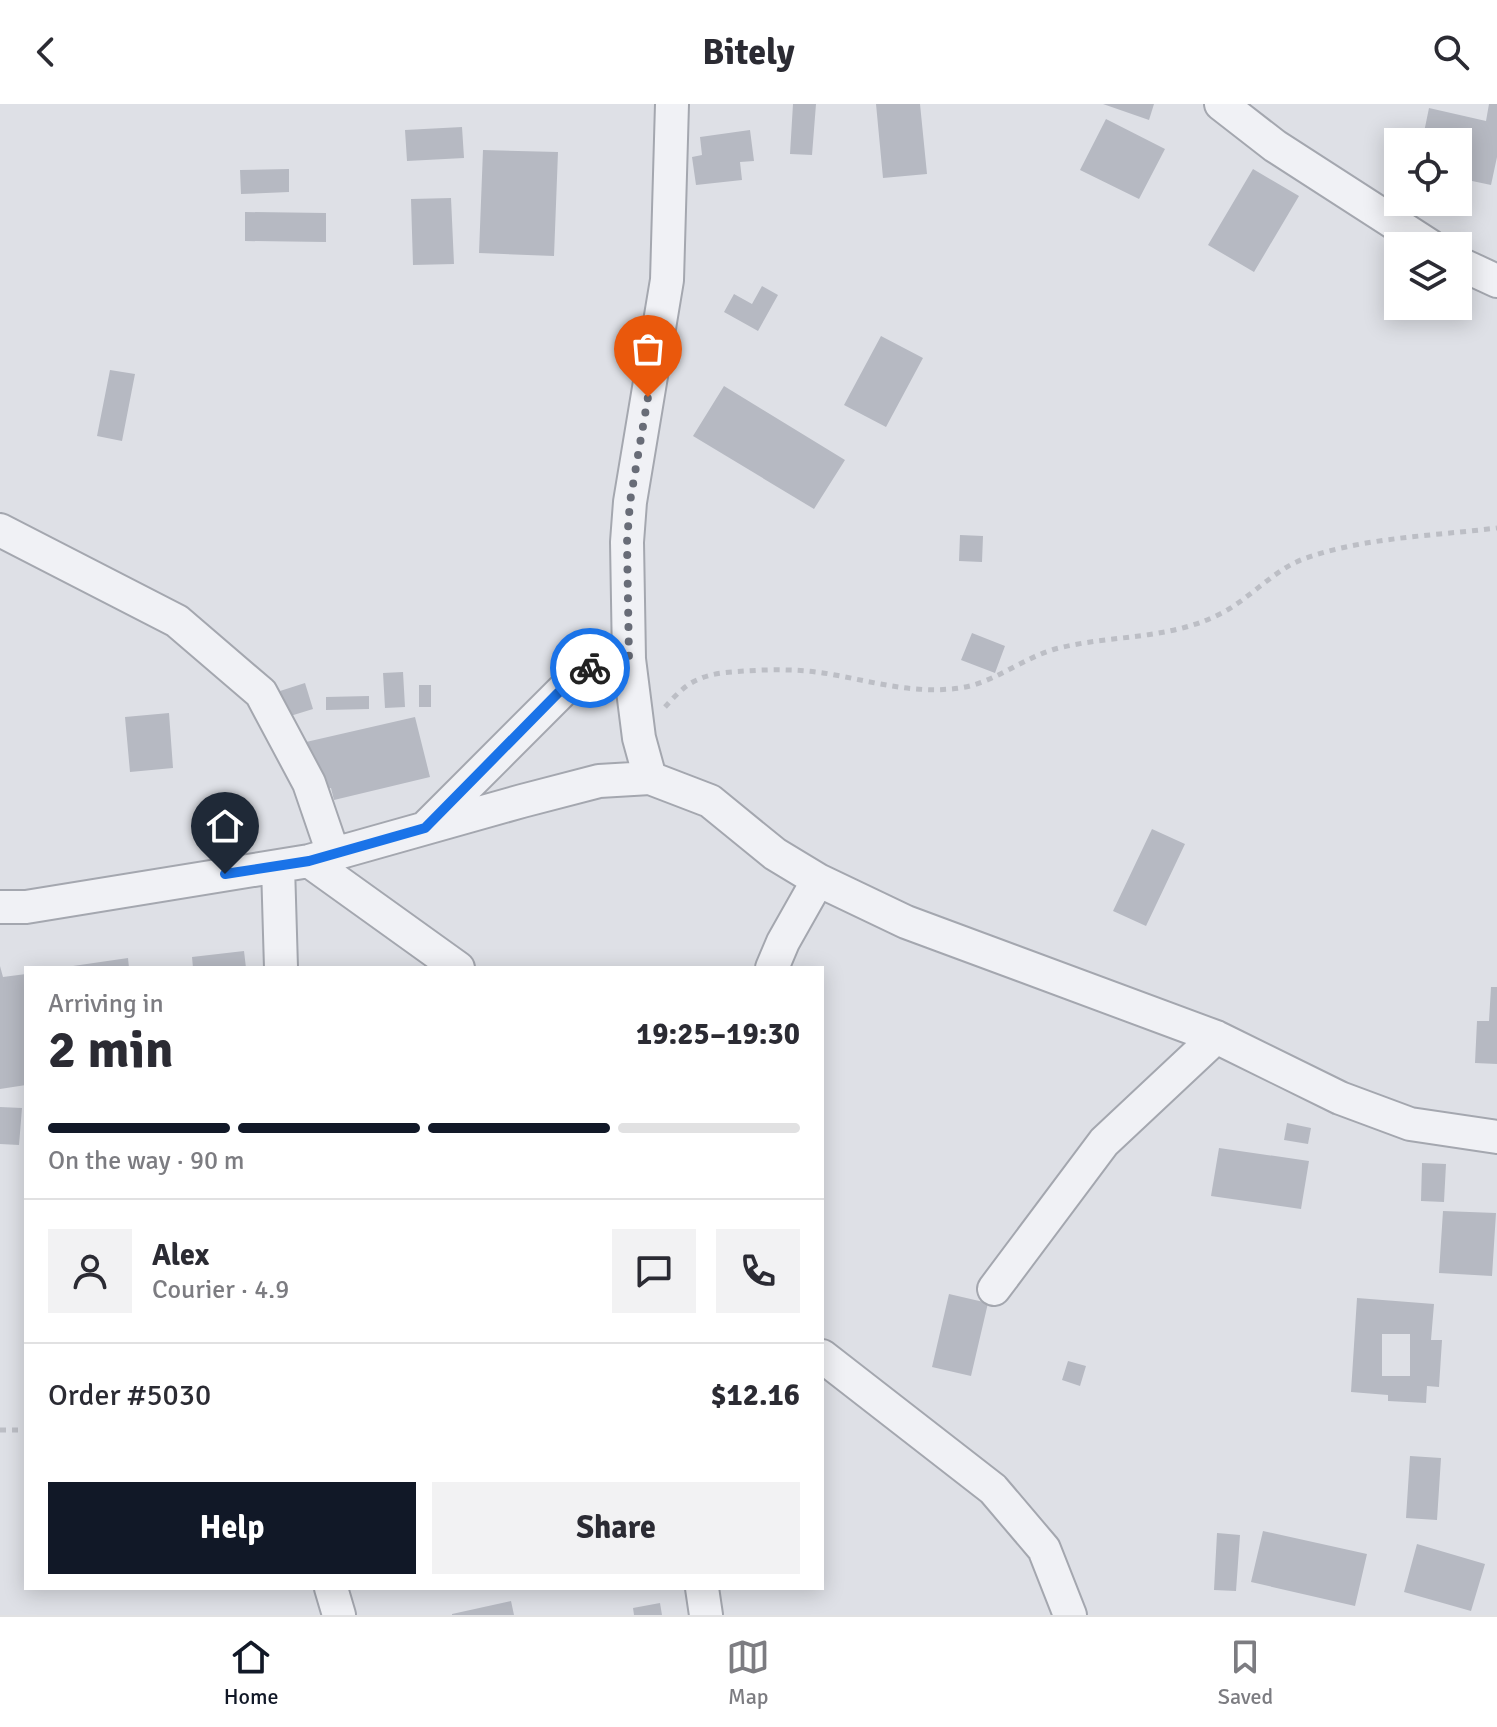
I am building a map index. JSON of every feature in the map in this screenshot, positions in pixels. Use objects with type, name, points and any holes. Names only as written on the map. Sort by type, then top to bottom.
[{"type":"street","points":[[650,778],[639,738],[629,659],[629,515],[667,280],[672,104]]},
{"type":"street","points":[[1221,104],[1275,146],[1408,232]]},
{"type":"street","points":[[1472,269],[1497,281]]},
{"type":"street","points":[[0,530],[177,621],[261,693],[309,783],[307,861],[281,966]]},
{"type":"street","points":[[425,828],[579,674],[595,666],[629,659]]},
{"type":"street","points":[[0,907],[26,907],[307,861],[599,781],[650,778],[710,801],[775,854],[818,880],[906,922],[1216,1037],[1340,1098],[1410,1124],[1497,1137]]},
{"type":"street","points":[[307,861],[455,966]]},
{"type":"street","points":[[773,966],[818,880]]},
{"type":"street","points":[[994,1289],[1104,1142],[1216,1037]]},
{"type":"street","points":[[824,1358],[993,1489],[1044,1549],[1070,1615]]},
{"type":"street","points":[[332,1590],[339,1615]]},
{"type":"street","points":[[702,1590],[706,1615]]},
{"type":"path","points":[[639,738],[675,696],[697,680],[722,673],[777,669],[833,674],[892,688],[927,691],[964,687],[1060,648],[1156,635],[1190,627],[1223,612],[1301,559],[1331,550],[1497,528]]},
{"type":"path","points":[[0,1430],[24,1430]]},
{"type":"building","points":[[793,104],[816,104],[812,155],[790,154]]},
{"type":"building","points":[[876,104],[920,104],[927,174],[883,178]]},
{"type":"building","points":[[1103,104],[1154,104],[1149,120]]},
{"type":"building","points":[[1489,104],[1497,104],[1497,157],[1491,185],[1472,181],[1472,128],[1425,128],[1429,108],[1486,121]]},
{"type":"building","points":[[1106,119],[1165,149],[1139,199],[1080,170]]},
{"type":"building","points":[[462,127],[464,158],[407,161],[405,130]]},
{"type":"building","points":[[750,130],[754,161],[740,162],[742,180],[696,185],[692,157],[702,155],[700,137]]},
{"type":"building","points":[[483,150],[558,152],[554,256],[479,253]]},
{"type":"building","points":[[289,169],[289,192],[241,194],[240,170]]},
{"type":"building","points":[[1253,169],[1299,196],[1254,272],[1208,245]]},
{"type":"building","points":[[451,198],[454,264],[413,265],[411,199]]},
{"type":"building","points":[[245,212],[326,213],[326,242],[245,241]]},
{"type":"building","points":[[762,286],[778,295],[758,331],[724,312],[734,294],[752,304]]},
{"type":"building","points":[[881,336],[923,358],[886,427],[844,405]]},
{"type":"building","points":[[110,370],[135,374],[122,441],[97,436]]},
{"type":"building","points":[[724,386],[845,460],[814,509],[693,436]]},
{"type":"building","points":[[960,535],[983,536],[982,562],[959,561]]},
{"type":"building","points":[[972,633],[1005,646],[995,673],[961,660]]},
{"type":"building","points":[[403,672],[405,707],[385,708],[383,673]]},
{"type":"building","points":[[305,683],[313,709],[287,717],[280,691]]},
{"type":"building","points":[[419,685],[431,685],[431,707],[419,707]]},
{"type":"building","points":[[369,696],[369,709],[326,710],[326,697]]},
{"type":"building","points":[[169,713],[173,768],[130,772],[125,717]]},
{"type":"building","points":[[415,717],[430,777],[334,800],[331,788],[318,791],[306,742]]},
{"type":"building","points":[[1152,829],[1185,844],[1146,926],[1113,911]]},
{"type":"building","points":[[244,951],[246,966],[193,966],[192,957]]},
{"type":"building","points":[[128,958],[129,966],[73,966]]},
{"type":"building","points":[[0,966],[3,977],[24,974],[24,1085],[0,1089]]},
{"type":"building","points":[[1491,987],[1497,987],[1497,1064],[1475,1063],[1477,1021],[1489,1021]]},
{"type":"building","points":[[0,1107],[22,1108],[19,1145],[0,1144]]},
{"type":"building","points":[[1287,1123],[1311,1128],[1308,1144],[1284,1140]]},
{"type":"building","points":[[1219,1148],[1309,1161],[1301,1209],[1211,1196]]},
{"type":"building","points":[[1422,1163],[1446,1164],[1444,1202],[1421,1201]]},
{"type":"building","points":[[1443,1211],[1496,1213],[1492,1276],[1439,1273]]},
{"type":"building","points":[[949,1294],[988,1303],[971,1376],[932,1367]]},
{"type":"building","points":[[1357,1298],[1434,1304],[1431,1340],[1442,1340],[1439,1387],[1427,1386],[1426,1403],[1388,1401],[1388,1395],[1351,1392]],"holes":[[[1382,1334],[1410,1334],[1410,1376],[1382,1376]]]},
{"type":"building","points":[[1068,1361],[1086,1366],[1080,1386],[1062,1380]]},
{"type":"building","points":[[1410,1456],[1441,1458],[1437,1520],[1406,1518]]},
{"type":"building","points":[[1263,1531],[1367,1554],[1355,1606],[1251,1582]]},
{"type":"building","points":[[1217,1533],[1240,1535],[1236,1591],[1214,1590]]},
{"type":"building","points":[[1417,1544],[1485,1564],[1471,1611],[1404,1592]]},
{"type":"building","points":[[511,1601],[514,1615],[452,1615],[452,1614]]},
{"type":"building","points":[[660,1603],[662,1615],[634,1615],[633,1608]]},
{"type":"way so far","points":[[590,668],[629,659],[627,542],[630,502],[648,397]]},
{"type":"route","points":[[225,874],[334,856],[425,828],[558,693],[590,668]]}]
